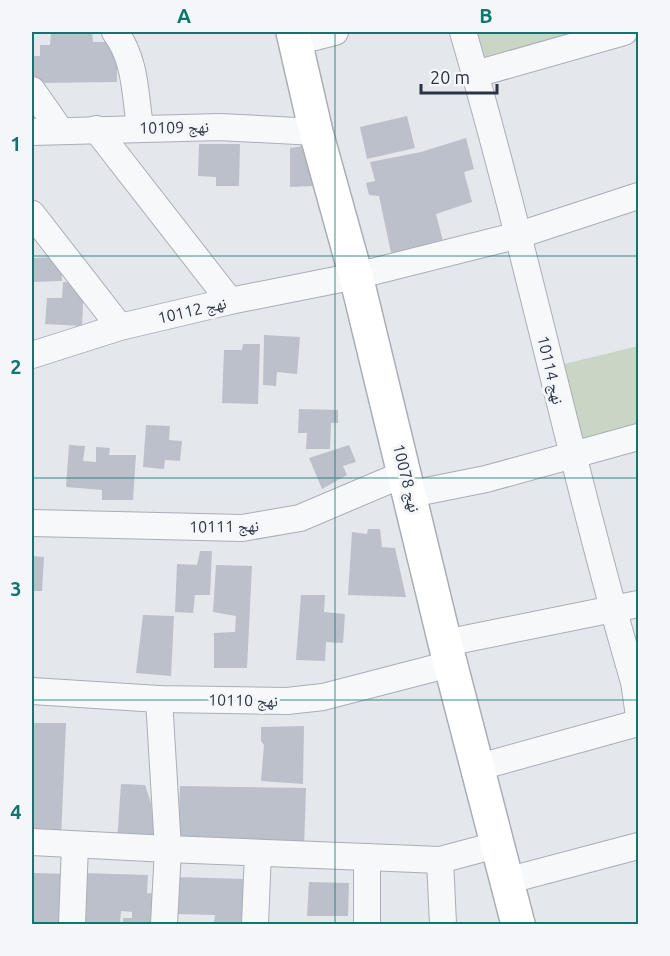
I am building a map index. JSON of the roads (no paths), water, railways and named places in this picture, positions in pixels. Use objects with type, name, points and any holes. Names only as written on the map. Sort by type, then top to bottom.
[{"type":"street","points":[[115,32],[127,47],[131,62],[140,128]]},
{"type":"street","points":[[295,37],[335,32]]},
{"type":"street","name":"نهج 10114","points":[[463,32],[519,235],[572,455],[614,611],[636,681],[639,709]]},
{"type":"street","points":[[476,74],[624,32]]},
{"type":"street","name":"نهج 10078","points":[[295,37],[316,132],[356,276],[448,653],[518,924]]},
{"type":"street","points":[[32,90],[60,130]]},
{"type":"street","name":"نهج 10109","points":[[32,132],[220,127],[316,132]]},
{"type":"street","points":[[96,129],[230,301]]},
{"type":"street","name":"نهج 10112","points":[[32,355],[120,327],[230,301],[356,276],[519,235],[639,196]]},
{"type":"street","points":[[32,214],[120,327]]},
{"type":"street","name":"نهج 10111","points":[[32,523],[242,528],[273,524],[300,518],[408,484],[486,479],[639,437]]},
{"type":"street","name":"نهج 10110","points":[[32,691],[159,699],[287,701],[323,697],[448,653],[639,604]]},
{"type":"street","points":[[159,699],[168,849],[164,924]]},
{"type":"street","points":[[479,766],[639,723]]},
{"type":"street","points":[[32,842],[440,860],[496,845]]},
{"type":"street","points":[[72,924],[75,845]]},
{"type":"street","points":[[506,881],[639,846]]},
{"type":"street","points":[[255,924],[258,853]]},
{"type":"street","points":[[366,856],[367,924]]},
{"type":"street","points":[[440,860],[443,924]]}]
